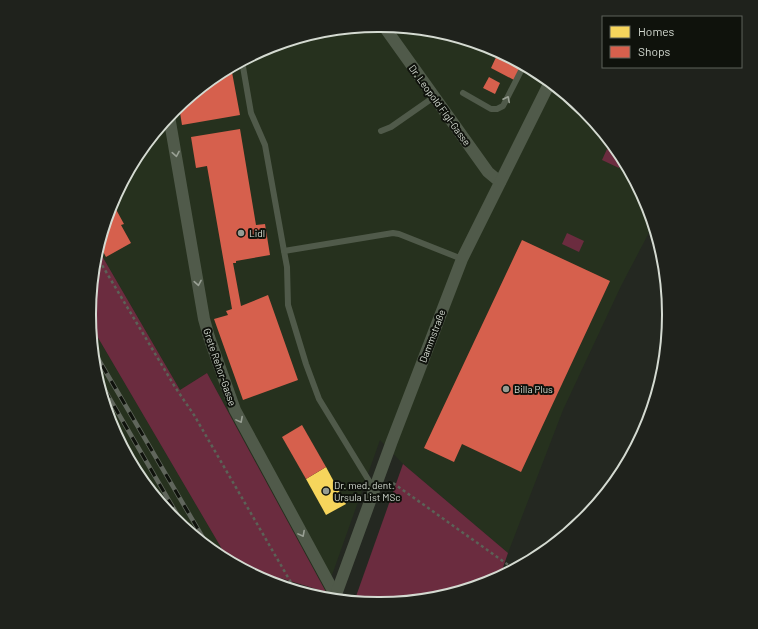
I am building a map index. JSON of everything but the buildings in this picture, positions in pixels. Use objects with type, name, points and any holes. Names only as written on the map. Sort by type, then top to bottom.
[{"type":"street","name":"Dr. Leopold Figl-Gasse","points":[[388,33],[488,172],[500,182]]},
{"type":"street","name":"Dammstraße","points":[[336,594],[374,489],[462,260],[547,88]]},
{"type":"street","name":"Grete Rehor-Gasse","points":[[170,124],[204,320],[209,337],[235,410],[333,593]]},
{"type":"lane","points":[[243,67],[251,113],[265,145],[287,267],[288,306],[313,386],[319,399],[374,489]]},
{"type":"lane","points":[[463,93],[491,109],[497,109],[503,106],[521,71]]},
{"type":"lane","points":[[381,131],[391,127],[434,97]]},
{"type":"lane","points":[[284,251],[393,232],[462,260]]},
{"type":"path","points":[[101,264],[175,387],[194,415],[291,583]]},
{"type":"path","points":[[393,482],[509,565]]},
{"type":"shaded area","points":[[379,32],[416,34],[434,37],[470,47],[504,61],[551,90],[591,128],[624,173],[647,224],[649,232],[621,286],[563,410],[508,553],[403,464],[380,440],[326,592],[207,373],[180,390],[103,257],[111,224],[134,173],[155,143],[179,115],[207,90],[238,70],[254,61],[288,47],[324,37],[342,34]]},
{"type":"shaded area","points":[[607,149],[620,167],[619,168],[602,160]]},
{"type":"shaded area","points":[[567,233],[584,241],[579,252],[562,244]]},
{"type":"shaded area","points":[[103,257],[180,390],[207,373],[326,592],[281,579],[254,568],[222,549],[97,337],[97,296]]},
{"type":"shaded area","points":[[97,337],[222,549],[207,539],[179,514],[155,486],[134,456],[111,405],[102,370]]},
{"type":"shaded area","points":[[403,464],[508,553],[503,569],[470,582],[434,592],[416,595],[379,597],[356,596]]},
{"type":"railway","points":[[101,364],[200,533]]},
{"type":"railway","points":[[108,396],[173,508]]},
{"type":"place","name":"Lidl","points":[[241,233]]},
{"type":"place","name":"Billa Plus","points":[[506,389]]},
{"type":"place","name":"Dr. med. dent. Ursula List MSc","points":[[326,491]]}]
